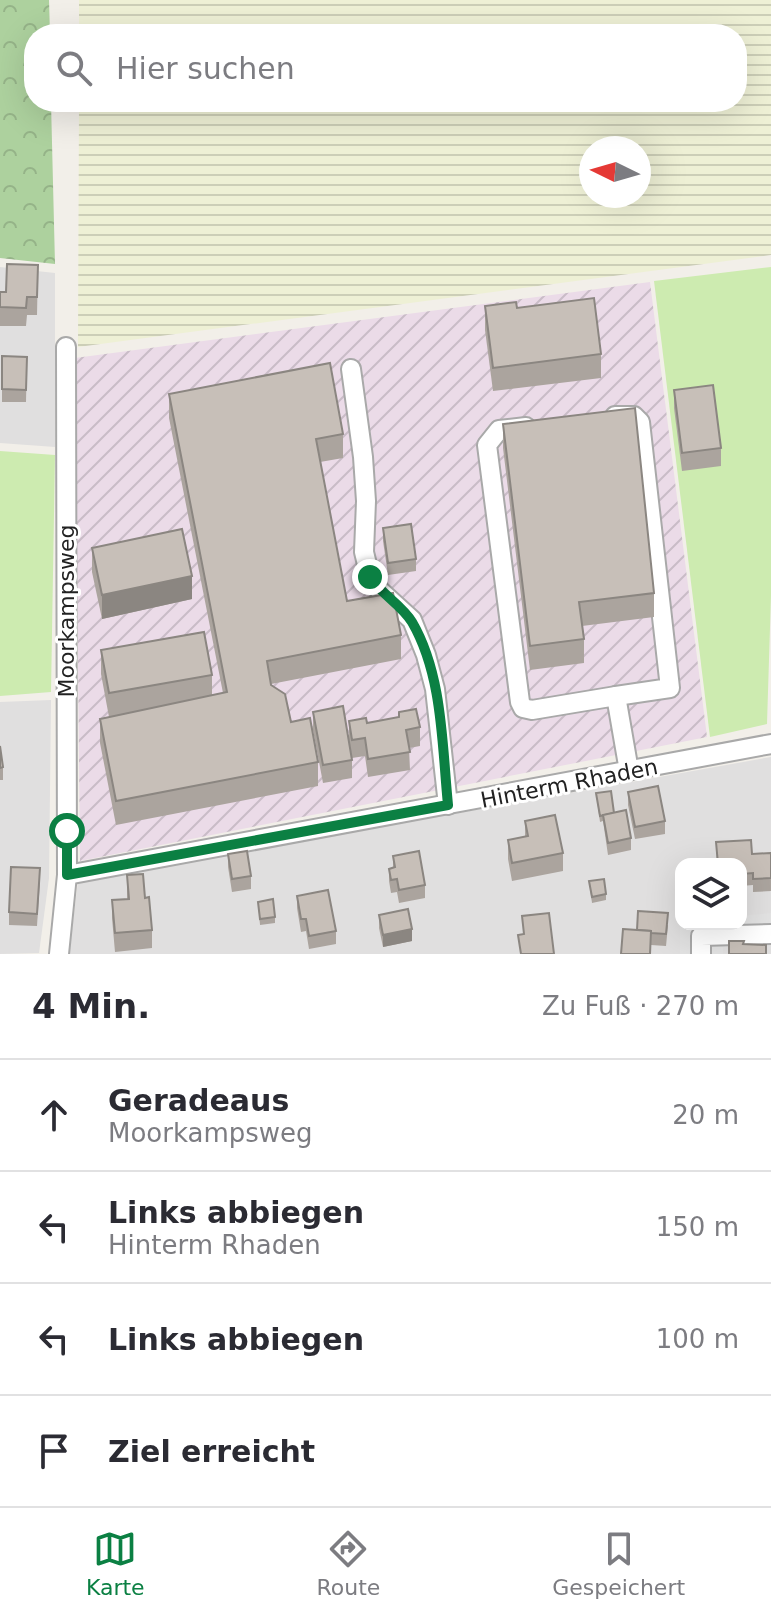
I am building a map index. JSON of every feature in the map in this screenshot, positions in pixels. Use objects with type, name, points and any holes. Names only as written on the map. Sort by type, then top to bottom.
[{"type":"street","name":"Moorkampsweg","points":[[66,347],[67,875]]},
{"type":"street","points":[[351,369],[364,472],[364,552],[370,577],[379,590],[412,620],[426,655],[435,689],[448,805]]},
{"type":"street","points":[[542,425],[499,430],[487,445],[520,702],[523,708],[532,710],[670,688],[640,422],[628,414],[600,418]]},
{"type":"street","points":[[616,696],[629,771]]},
{"type":"street","name":"Hinterm Rhaden","points":[[67,875],[771,744]]},
{"type":"street","points":[[59,954],[67,875]]},
{"type":"street","points":[[701,954],[701,936],[771,934]]},
{"type":"shaded area","points":[[0,267],[55,273],[55,447],[0,443]]},
{"type":"shaded area","points":[[650,282],[707,737],[80,861],[75,358]]},
{"type":"shaded area","points":[[51,700],[49,878],[39,953],[0,954],[0,702]]},
{"type":"shaded area","points":[[771,757],[771,954],[69,954],[78,881]]},
{"type":"shaded area","points":[[771,913],[771,944],[723,947],[723,954],[680,954],[680,930],[747,930],[747,915]]},
{"type":"green space","points":[[0,0],[49,0],[50,24],[24,24],[24,112],[51,112],[55,264],[0,258]]},
{"type":"green space","points":[[79,0],[771,0],[771,255],[78,347],[79,112],[747,112],[747,24],[79,24]]},
{"type":"green space","points":[[771,267],[771,595],[767,724],[710,737],[654,281]]},
{"type":"green space","points":[[0,451],[55,455],[51,692],[0,696]]},
{"type":"building","points":[[7,264],[38,265],[37,297],[27,297],[26,308],[0,307],[0,292],[6,292]]},
{"type":"building","points":[[594,298],[601,354],[493,368],[485,306],[516,302],[517,308]]},
{"type":"building","points":[[2,356],[27,357],[26,390],[2,389]]},
{"type":"building","points":[[330,363],[343,434],[316,439],[347,601],[393,593],[401,635],[267,661],[271,685],[285,694],[291,722],[310,718],[318,762],[116,801],[100,719],[227,692],[169,394]]},
{"type":"building","points":[[713,385],[721,448],[682,453],[674,390]]},
{"type":"building","points":[[635,408],[654,593],[579,602],[584,639],[530,646],[503,424]]},
{"type":"building","points":[[411,524],[416,559],[388,563],[383,528]]},
{"type":"building","points":[[182,529],[192,576],[102,595],[92,548]]},
{"type":"building","points":[[204,632],[212,675],[109,693],[101,650]]},
{"type":"building","points":[[343,706],[352,760],[323,765],[313,712]]},
{"type":"building","points":[[416,709],[420,727],[406,730],[410,752],[368,759],[365,738],[352,740],[349,721],[366,718],[367,723],[399,717],[399,712]]},
{"type":"building","points":[[658,786],[665,821],[635,827],[628,792]]},
{"type":"building","points":[[611,791],[614,813],[600,816],[596,793]]},
{"type":"building","points":[[626,810],[631,838],[608,843],[603,815]]},
{"type":"building","points":[[555,815],[563,853],[512,863],[508,840],[528,836],[525,821]]},
{"type":"building","points":[[751,840],[752,854],[771,853],[771,878],[753,879],[753,873],[747,874],[747,858],[717,858],[716,842]]},
{"type":"building","points":[[247,851],[251,876],[232,879],[228,854]]},
{"type":"building","points":[[419,851],[425,885],[399,890],[397,879],[391,880],[389,869],[395,867],[393,856]]},
{"type":"building","points":[[11,867],[40,868],[37,914],[9,912]]},
{"type":"building","points":[[143,874],[152,930],[115,933],[112,900],[129,899],[127,875]]},
{"type":"building","points":[[604,879],[606,894],[592,897],[589,881]]},
{"type":"building","points":[[328,890],[336,931],[309,936],[306,919],[301,919],[297,896]]},
{"type":"building","points":[[273,899],[275,917],[260,919],[258,902]]},
{"type":"building","points":[[408,909],[412,929],[383,935],[379,915]]},
{"type":"building","points":[[638,911],[668,913],[666,934],[637,930]]},
{"type":"building","points":[[549,913],[554,954],[521,954],[518,935],[524,934],[522,916]]},
{"type":"building","points":[[623,929],[651,931],[650,954],[621,954]]},
{"type":"building","points":[[729,941],[766,945],[766,954],[729,954]]},
{"type":"route","points":[[67,831],[67,875],[448,805],[435,689],[426,655],[412,620],[379,590],[370,577]]}]
